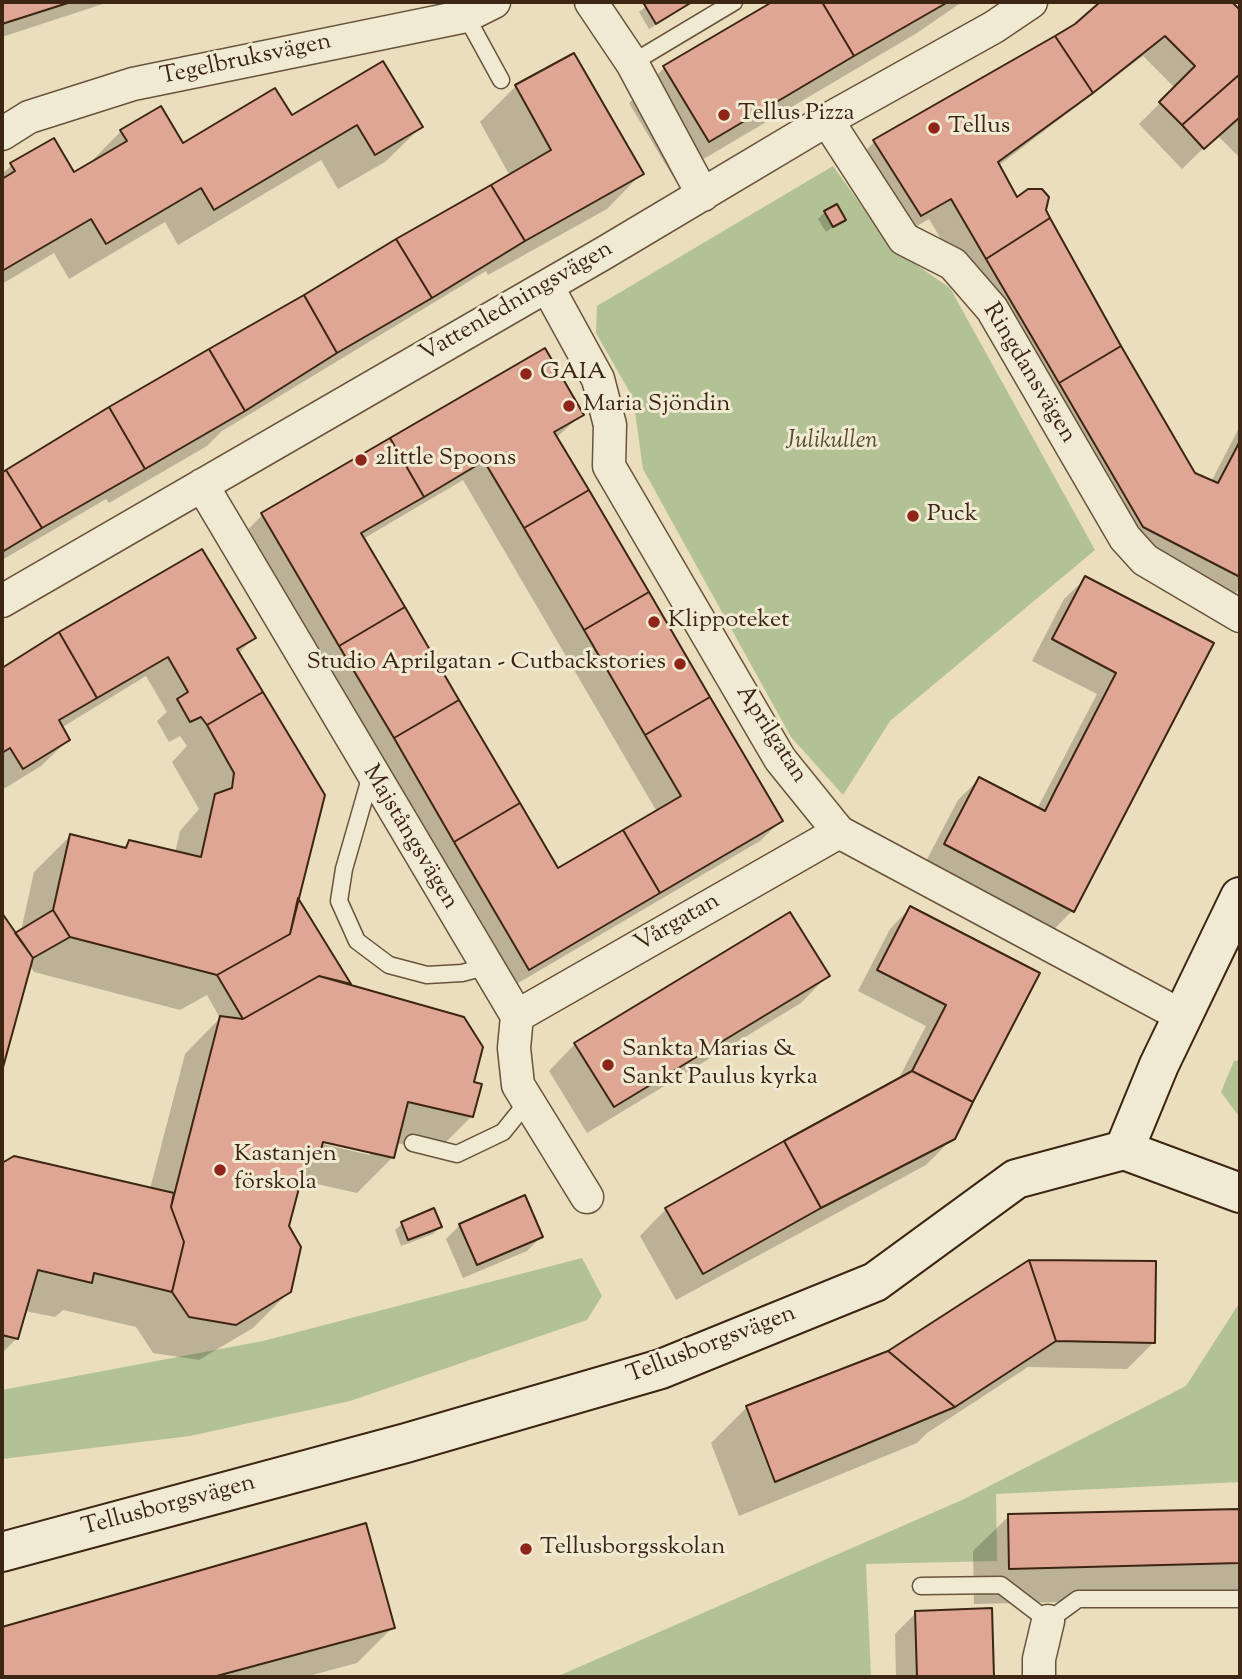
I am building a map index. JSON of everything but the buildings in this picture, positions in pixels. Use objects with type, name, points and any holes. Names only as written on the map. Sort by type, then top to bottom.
[{"type":"street","name":"Tegelbruksvägen","points":[[2,134],[29,117],[133,84],[466,16],[494,2]]},
{"type":"street","points":[[591,2],[632,63],[703,195]]},
{"type":"street","name":"Vattenledningsvägen","points":[[2,601],[547,286],[827,120],[995,27],[1031,2]]},
{"type":"street","name":"Ringdansvägen","points":[[827,120],[904,239],[953,264],[992,309],[1125,538],[1145,560],[1240,616]]},
{"type":"street","name":"Aprilgatan","points":[[547,286],[598,379],[610,425],[609,466],[780,759],[839,832],[1182,1016]]},
{"type":"street","name":"Majstångsvägen","points":[[202,485],[371,775],[517,1016]]},
{"type":"street","name":"Vårgatan","points":[[517,1016],[839,832]]},
{"type":"street","points":[[1240,897],[1182,1016],[1124,1150],[1240,1193]]},
{"type":"street","points":[[517,1016],[513,1048],[518,1085],[587,1197]]},
{"type":"street","name":"Tellusborgsvägen","points":[[2,1552],[406,1444],[661,1369],[875,1282],[1016,1180],[1124,1150]]},
{"type":"street","points":[[1039,1677],[1039,1660],[1048,1621]]},
{"type":"lane","points":[[632,63],[734,2]]},
{"type":"lane","points":[[466,16],[501,80]]},
{"type":"lane","points":[[371,775],[344,869],[339,901],[357,941],[389,965],[427,975],[461,973],[485,967]]},
{"type":"lane","points":[[413,1143],[457,1154],[503,1132],[528,1101]]},
{"type":"lane","points":[[921,1586],[1001,1584],[1048,1621],[1078,1600],[1240,1599]]},
{"type":"green space","name":"Julikullen","points":[[833,166],[892,248],[950,288],[1095,550],[890,721],[843,795],[791,737],[643,469],[633,398],[596,333],[597,306]]},
{"type":"green space","points":[[1240,1060],[1240,1118],[1221,1092],[1234,1061]]},
{"type":"green space","points":[[582,1258],[602,1296],[587,1320],[350,1401],[190,1436],[2,1459],[2,1390],[263,1341]]},
{"type":"green space","points":[[1240,1302],[1240,1482],[996,1494],[997,1561],[866,1564],[871,1677],[556,1677],[962,1500],[1186,1386]]},
{"type":"place","name":"Tellus Pizza","points":[[724,115]]},
{"type":"place","name":"Tellus","points":[[934,128]]},
{"type":"place","name":"GAIA","points":[[526,374]]},
{"type":"place","name":"Maria Sjöndin","points":[[569,406]]},
{"type":"place","name":"2little Spoons","points":[[361,460]]},
{"type":"place","name":"Puck","points":[[913,516]]},
{"type":"place","name":"Klippoteket","points":[[654,622]]},
{"type":"place","name":"Studio Aprilgatan - Cutbackstories","points":[[680,664]]},
{"type":"place","name":"Sankta Marias & Sankt Paulus kyrka","points":[[608,1065]]},
{"type":"place","name":"Kastanjen förskola","points":[[220,1170]]},
{"type":"place","name":"Tellusborgsskolan","points":[[526,1549]]}]
